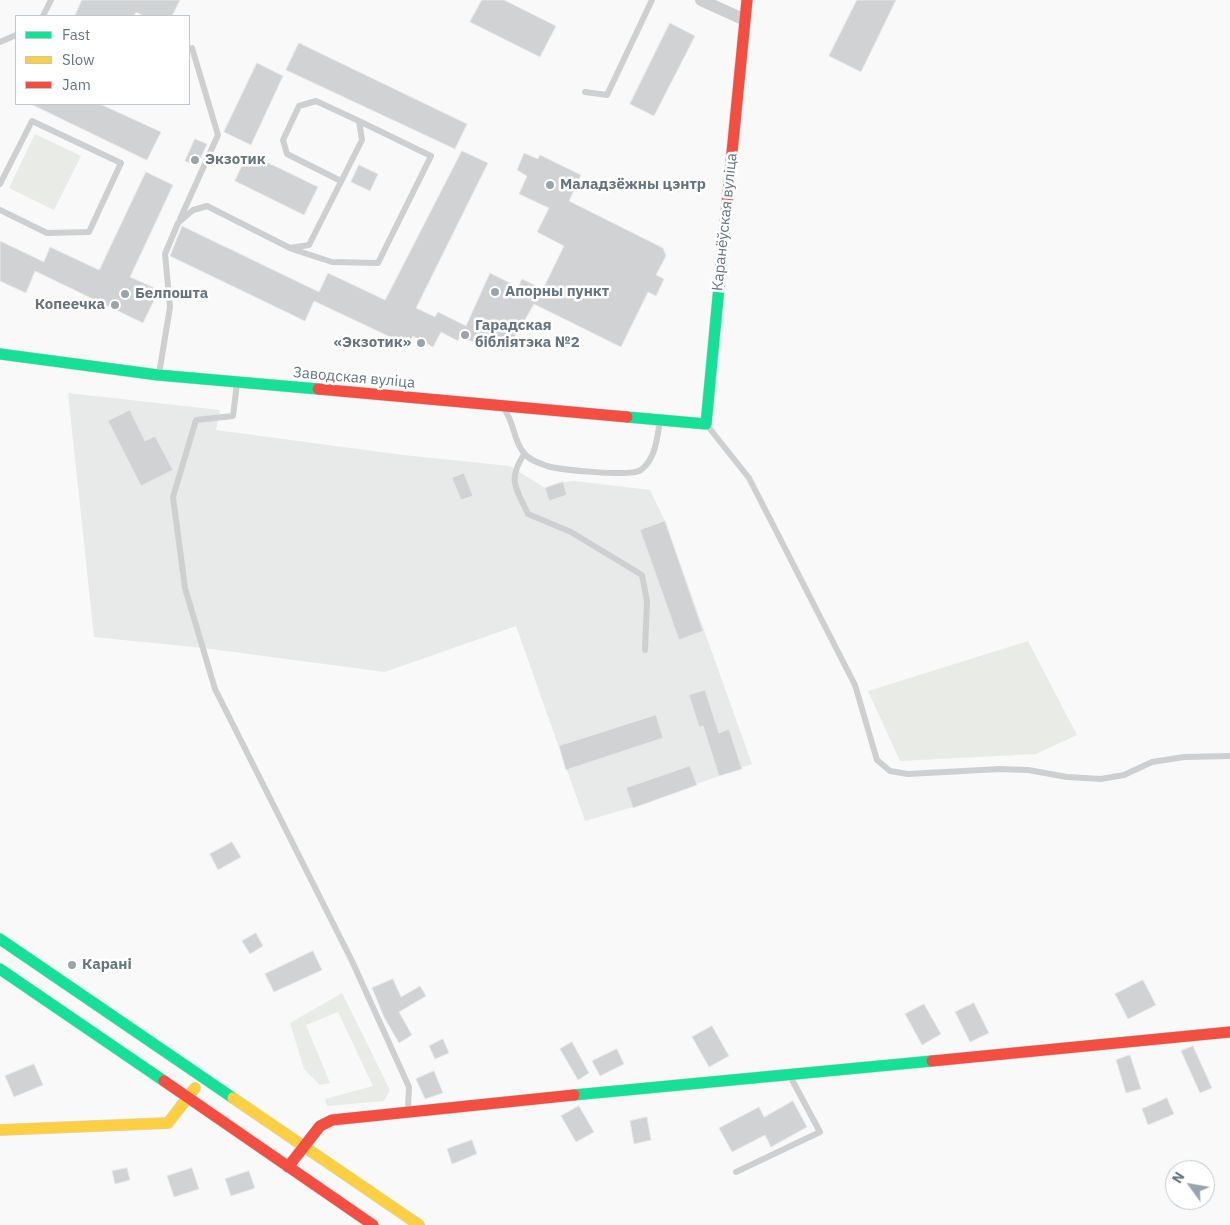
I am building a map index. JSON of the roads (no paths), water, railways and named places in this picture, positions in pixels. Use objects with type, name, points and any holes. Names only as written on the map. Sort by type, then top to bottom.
[{"type":"street","points":[[701,0],[745,20]]},
{"type":"street","name":"Каранёўская вуліца","points":[[706,424],[747,0]]},
{"type":"street","name":"Заводская вуліца","points":[[0,354],[158,375],[237,383],[706,424]]},
{"type":"street","points":[[0,939],[418,1225]]},
{"type":"street","points":[[0,969],[373,1225]]},
{"type":"street","points":[[288,1167],[320,1126],[332,1120],[1230,1032]]},
{"type":"street","points":[[0,1130],[168,1123],[202,1079]]},
{"type":"lane","points":[[44,15],[51,0]]},
{"type":"lane","points":[[585,92],[607,95],[652,0]]},
{"type":"lane","points":[[0,42],[15,35]]},
{"type":"lane","points":[[158,375],[170,307],[165,254],[218,135],[192,48]]},
{"type":"lane","points":[[178,223],[193,210],[208,206],[290,248],[332,262],[378,263],[431,156],[316,101],[299,106],[283,140],[287,154],[341,181]]},
{"type":"lane","points":[[290,248],[309,245],[362,140],[358,120]]},
{"type":"lane","points":[[0,184],[32,121],[121,163],[89,232],[48,233],[0,210]]},
{"type":"lane","points":[[237,383],[233,416],[196,420],[173,496],[185,588],[215,689],[352,961],[409,1087],[408,1112]]},
{"type":"lane","points":[[502,406],[511,418],[518,445],[524,454],[536,462],[549,466],[626,474],[639,471],[656,447],[660,420]]},
{"type":"lane","points":[[706,424],[749,478],[855,685],[877,760],[890,771],[908,774],[1000,769],[1028,770],[1067,777],[1101,779],[1124,775],[1152,762],[1184,757],[1230,756]]},
{"type":"lane","points":[[524,454],[515,469],[514,483],[528,514],[572,532],[642,574],[647,600],[645,650]]},
{"type":"lane","points":[[736,1172],[820,1132],[790,1074]]},
{"type":"place","name":"Экзотик","points":[[195,160]]},
{"type":"place","name":"Маладзёжны цэнтр","points":[[550,185]]},
{"type":"place","name":"Апорны пункт","points":[[495,292]]},
{"type":"place","name":"Белпошта","points":[[125,294]]},
{"type":"place","name":"Копеечка","points":[[115,305]]},
{"type":"place","name":"Гарадская бібліятэка №2","points":[[465,335]]},
{"type":"place","name":"«Экзотик»","points":[[421,343]]},
{"type":"place","name":"Карані","points":[[72,965]]}]
